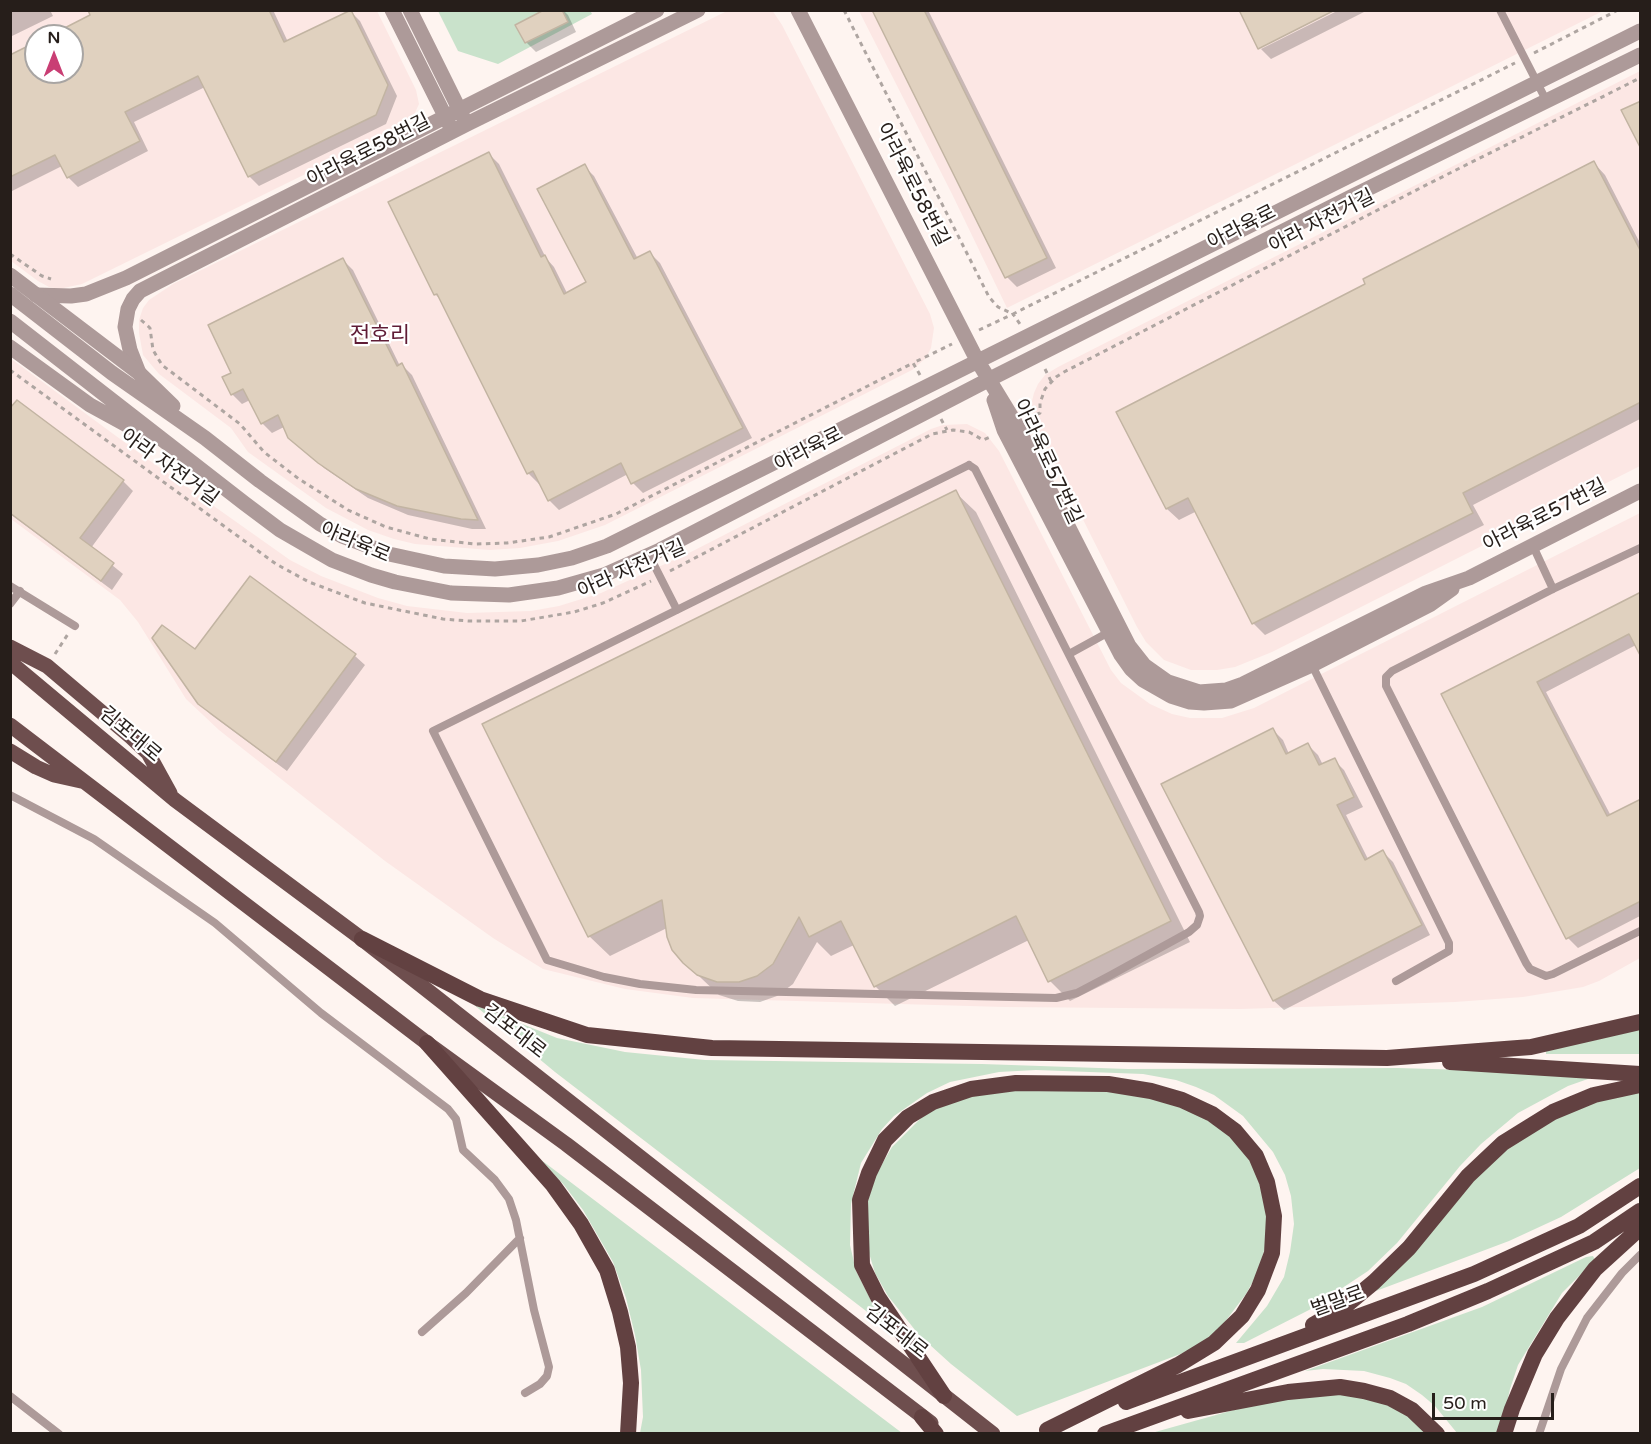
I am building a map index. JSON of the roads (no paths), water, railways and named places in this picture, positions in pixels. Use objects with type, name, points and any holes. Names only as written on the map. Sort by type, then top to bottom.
[{"type":"highway","points":[[362,939],[480,999],[587,1035],[712,1048],[1387,1058],[1641,1074]]},
{"type":"highway","points":[[1387,1058],[1531,1047],[1641,1022]]},
{"type":"highway","points":[[427,1043],[553,1185],[581,1224],[607,1270],[628,1347],[631,1383],[628,1434]]},
{"type":"highway","points":[[944,1396],[878,1297],[862,1265],[860,1200],[869,1173],[885,1140],[908,1117],[933,1102],[971,1089],[1016,1083],[1108,1084],[1151,1091],[1182,1100],[1212,1114],[1235,1131],[1256,1156],[1267,1182],[1274,1216],[1272,1253],[1258,1290],[1242,1316],[1214,1343],[1178,1365],[1043,1432]]},
{"type":"highway","points":[[1273,1348],[1344,1307],[1374,1282],[1409,1248],[1468,1176],[1503,1143],[1553,1112],[1594,1095],[1641,1085]]},
{"type":"highway","name":"벌말로","points":[[1043,1432],[1474,1274],[1579,1226],[1641,1186]]},
{"type":"highway","points":[[1105,1434],[1408,1324],[1488,1291],[1594,1242],[1641,1210]]},
{"type":"highway","points":[[1504,1434],[1535,1354],[1557,1318],[1595,1269],[1641,1228]]},
{"type":"highway","points":[[1149,1418],[1288,1392],[1340,1387],[1364,1390],[1390,1398],[1412,1410],[1437,1434]]},
{"type":"highway","points":[[922,1417],[936,1434]]},
{"type":"main road","points":[[10,647],[47,666],[148,753],[175,800]]},
{"type":"main road","name":"김포대로","points":[[10,662],[175,800],[362,939],[993,1434]]},
{"type":"main road","points":[[10,725],[427,1043],[566,1144],[944,1434]]},
{"type":"main road","points":[[10,751],[54,775],[87,783]]},
{"type":"street","points":[[392,10],[453,132]]},
{"type":"street","points":[[410,10],[467,124]]},
{"type":"street","points":[[36,295],[70,296],[102,289],[657,10]]},
{"type":"street","name":"아라육로58번길","points":[[139,373],[130,350],[125,327],[128,309],[140,291],[467,124],[698,10]]},
{"type":"street","name":"아라육로58번길","points":[[798,10],[988,380]]},
{"type":"street","name":"아라육로","points":[[10,294],[112,373],[205,438],[320,524],[389,554],[444,566],[495,569],[525,566],[572,558],[607,546],[1641,31]]},
{"type":"street","name":"아라육로","points":[[10,321],[280,530],[318,553],[371,575],[426,589],[479,595],[509,595],[558,588],[604,575],[705,528],[988,380],[1353,196],[1641,55]]},
{"type":"street","points":[[10,275],[139,373],[205,438]]},
{"type":"street","points":[[10,346],[90,405],[185,457]]},
{"type":"street","name":"아라육로57번길","points":[[988,380],[1004,430],[1109,632],[1131,669],[1143,680],[1171,696],[1190,702],[1217,704],[1231,701],[1312,665],[1431,604],[1469,578]]},
{"type":"street","name":"아라육로57번길","points":[[988,380],[1017,424],[1129,646],[1144,665],[1168,682],[1199,692],[1226,690],[1243,684],[1426,593],[1469,578],[1641,491]]},
{"type":"lane","points":[[1500,10],[1547,102]]},
{"type":"lane","points":[[969,465],[975,469],[1068,654],[1199,912],[1199,921],[1194,929],[1077,993],[1056,998],[734,992],[668,987],[604,977],[547,960],[433,731],[969,465]]},
{"type":"lane","points":[[1533,546],[1554,589]]},
{"type":"lane","points":[[1641,548],[1554,589],[1392,671],[1386,677],[1386,686],[1530,969],[1546,976],[1554,974],[1641,931]]},
{"type":"lane","points":[[649,555],[677,610]]},
{"type":"lane","points":[[10,586],[75,626]]},
{"type":"lane","points":[[10,604],[20,591]]},
{"type":"lane","points":[[1068,654],[1109,632]]},
{"type":"lane","points":[[1312,665],[1449,943],[1450,948],[1446,954],[1396,981]]},
{"type":"lane","points":[[10,795],[81,830],[215,923],[321,1013],[448,1109],[456,1119],[463,1150],[489,1174],[509,1199],[520,1238],[534,1311],[549,1367],[547,1376],[540,1384],[525,1393]]},
{"type":"lane","points":[[422,1332],[473,1286],[520,1238]]},
{"type":"lane","points":[[1539,1434],[1561,1369],[1587,1318],[1622,1273],[1641,1255]]},
{"type":"lane","points":[[10,1396],[59,1434]]},
{"type":"district","name":"전호리","points":[[380,336]]}]
